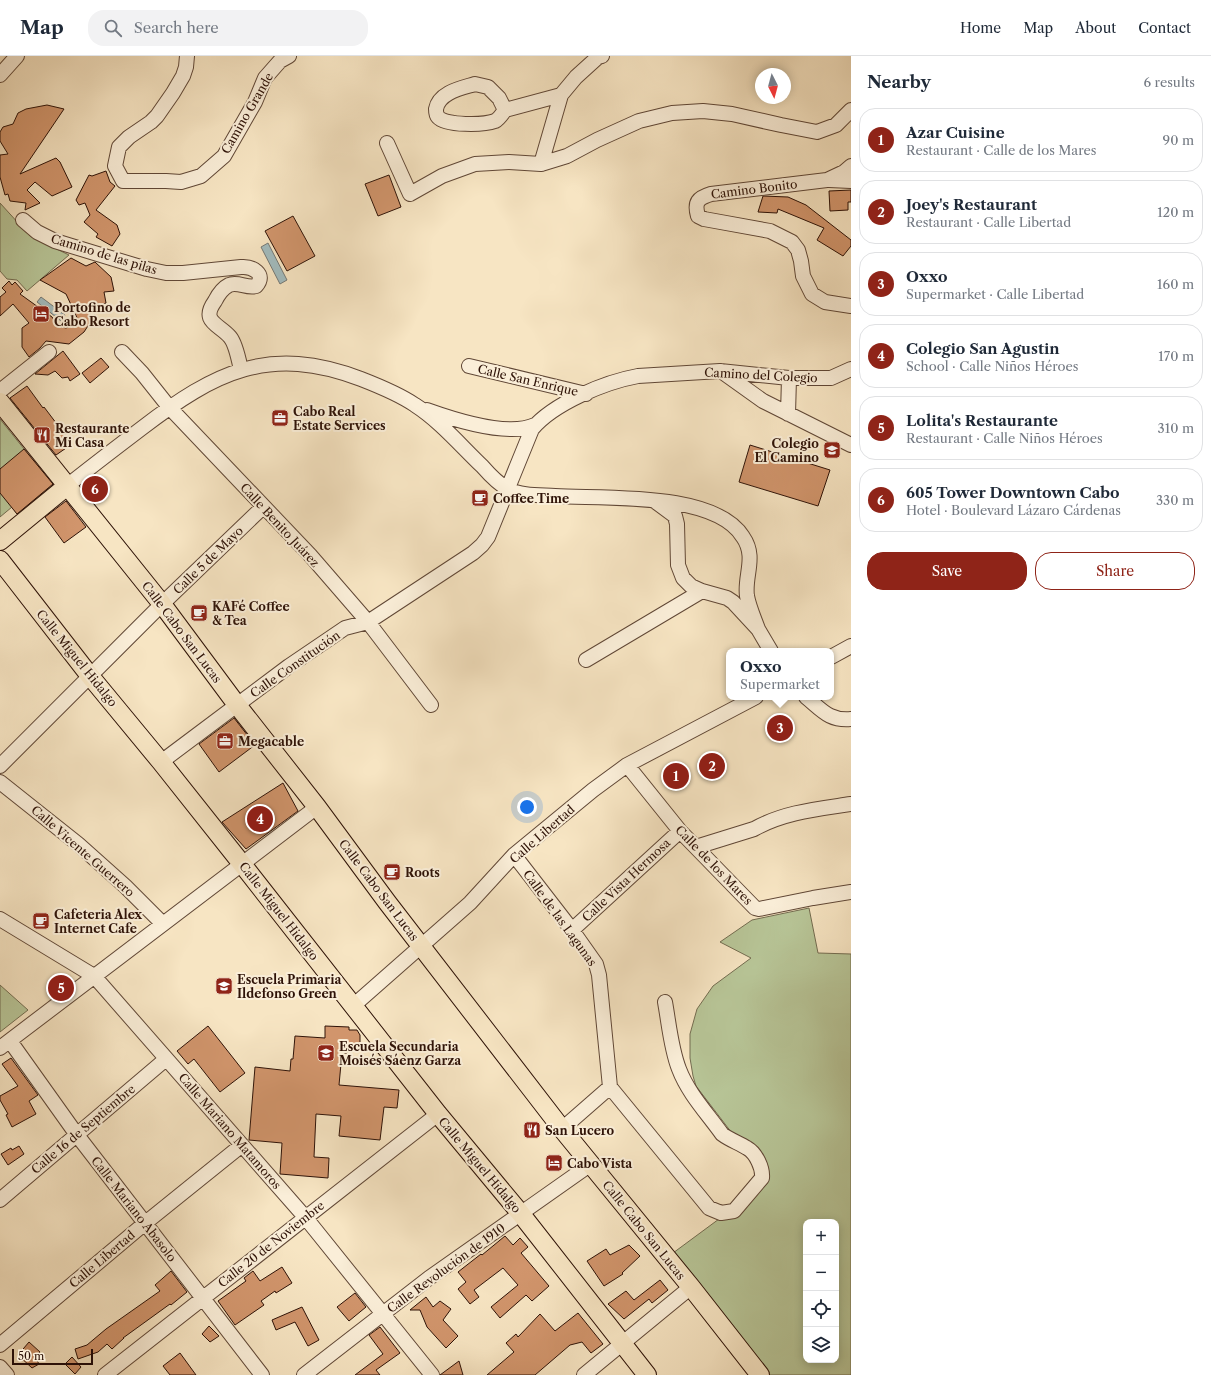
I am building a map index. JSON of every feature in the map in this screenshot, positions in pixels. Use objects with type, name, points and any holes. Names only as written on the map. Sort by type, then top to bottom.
[{"type":"main road","name":"Calle Cabo San Lucas","points":[[0,402],[162,604],[237,705],[317,807],[387,902],[562,1129],[691,1287],[760,1375]]},
{"type":"main road","points":[[0,541],[67,486]]},
{"type":"main road","name":"Calle Miguel Hidalgo","points":[[0,560],[90,676],[161,762],[438,1114],[521,1214],[647,1375]]},
{"type":"street","points":[[0,75],[17,56]]},
{"type":"street","name":"Camino Grande","points":[[187,56],[184,76],[157,116],[129,137],[119,147],[115,166],[123,181],[166,180],[181,182],[201,176],[224,156],[255,102],[265,78],[280,61],[289,56]]},
{"type":"street","points":[[541,164],[545,145],[561,95],[576,77],[602,56]]},
{"type":"street","points":[[505,110],[561,95]]},
{"type":"street","points":[[387,143],[410,194],[442,176],[475,164],[509,162],[541,164],[567,156],[597,140],[639,121],[672,113],[704,111],[732,114],[817,132],[836,125],[851,110]]},
{"type":"street","name":"Camino Bonito","points":[[851,166],[844,172],[827,180],[704,196],[699,199],[696,208],[698,216],[704,219],[770,231],[792,242],[798,250],[803,276],[812,294],[824,302],[851,306]]},
{"type":"street","points":[[827,180],[851,181]]},
{"type":"street","name":"Camino de las pilas","points":[[22,220],[37,232],[55,241],[147,269],[166,273],[183,273],[241,267],[251,267],[254,269],[260,281],[256,286],[250,288],[235,284],[230,285],[219,295],[209,312],[214,324],[232,340],[241,370]]},
{"type":"street","points":[[0,391],[49,352]]},
{"type":"street","name":"Calle Benito Juárez","points":[[122,352],[142,373],[169,407],[310,555],[368,622],[430,705]]},
{"type":"street","points":[[67,486],[169,407],[206,385],[241,370],[263,365],[279,363],[311,364],[330,368],[354,376],[417,406],[442,415],[500,429],[517,429],[535,425]]},
{"type":"street","name":"Calle San Enrique","points":[[469,366],[586,394]]},
{"type":"street","name":"Camino del Colegio","points":[[508,489],[530,433],[535,425],[556,409],[615,382],[638,376],[720,371],[789,378],[831,378],[851,369]]},
{"type":"street","points":[[720,371],[763,401],[849,443]]},
{"type":"street","points":[[788,414],[789,378]]},
{"type":"street","points":[[417,406],[432,418],[491,476],[508,489],[537,495],[632,498],[679,503],[708,512],[729,522],[744,537],[749,551],[750,565],[748,596],[758,629]]},
{"type":"street","name":"Calle Constitución","points":[[161,762],[289,666],[345,628],[368,622],[473,553],[488,537],[508,489]]},
{"type":"street","points":[[656,501],[675,516],[677,524],[678,565],[683,578],[691,586],[702,592],[727,598],[733,602],[758,629],[769,648]]},
{"type":"street","name":"Calle 5 de Mayo","points":[[0,766],[162,604],[263,507]]},
{"type":"street","points":[[586,660],[702,592]]},
{"type":"street","points":[[834,655],[851,646]]},
{"type":"street","name":"Calle Libertad","points":[[353,1006],[470,903],[514,856],[593,790],[627,765],[750,700]]},
{"type":"street","points":[[810,700],[831,717],[842,720],[851,720]]},
{"type":"street","name":"Calle de los Mares","points":[[627,765],[680,831],[755,908],[759,909],[851,892]]},
{"type":"street","name":"Calle Vicente Guerrero","points":[[0,782],[78,844],[125,886],[163,924]]},
{"type":"street","points":[[696,847],[754,829],[790,814],[851,804]]},
{"type":"street","points":[[5,1045],[317,807]]},
{"type":"street","name":"Calle Vista Hermosa","points":[[572,930],[680,831]]},
{"type":"street","name":"Calle de las Lagunas","points":[[514,856],[572,930],[596,964],[599,975],[610,1087]]},
{"type":"street","name":"Calle Mariano Matamoros","points":[[0,919],[94,976],[305,1218],[432,1375]]},
{"type":"street","points":[[562,1129],[610,1087],[709,1208],[721,1213],[734,1211],[762,1178],[761,1166],[749,1149],[722,1134],[685,1082],[678,1068],[674,1052],[665,1002]]},
{"type":"street","name":"Calle Mariano Abasolo","points":[[5,1045],[77,1135],[144,1224],[203,1297],[262,1375]]},
{"type":"street","name":"Calle 16 de Septiembre","points":[[0,1200],[166,1059]]},
{"type":"street","name":"Calle 20 de Noviembre","points":[[105,1375],[438,1114]]},
{"type":"street","name":"Calle Libertad","points":[[0,1345],[144,1224],[242,1145]]},
{"type":"street","name":"Calle Revolución de 1910","points":[[304,1375],[429,1278],[591,1164]]},
{"type":"street","points":[[584,1375],[691,1287]]},
{"type":"street","points":[[0,1367],[7,1375]]},
{"type":"green space","points":[[0,203],[30,236],[69,255],[27,291],[17,280],[7,279],[0,271]]},
{"type":"green space","points":[[0,419],[53,485],[17,514],[12,507],[0,517]]},
{"type":"green space","points":[[809,908],[818,953],[851,954],[851,1375],[769,1375],[673,1253],[719,1219],[767,1179],[696,1086],[693,1076],[690,1058],[690,1034],[697,1009],[713,986],[751,958],[720,942],[752,920]]},
{"type":"green space","points":[[0,985],[28,1010],[0,1032]]},
{"type":"water","points":[[268,243],[287,280],[280,284],[261,247]]},
{"type":"water","points":[[41,297],[65,315],[61,321],[37,302]]},
{"type":"building","points":[[47,105],[64,109],[20,174],[56,158],[60,162],[72,187],[52,196],[35,182],[27,190],[40,203],[25,210],[26,203],[10,201],[8,194],[5,195],[0,177],[0,155],[8,154],[0,141],[0,132],[3,127],[13,124],[18,113],[26,109]]},
{"type":"building","points":[[106,171],[110,182],[115,186],[96,210],[117,225],[120,234],[112,246],[96,237],[98,234],[84,222],[90,215],[85,203],[79,205],[76,200],[89,175],[92,176]]},
{"type":"building","points":[[389,175],[401,207],[378,216],[365,184]]},
{"type":"building","points":[[851,190],[851,202],[848,202],[848,210],[830,211],[829,191]]},
{"type":"building","points":[[763,196],[788,197],[806,205],[851,240],[851,246],[843,256],[817,240],[824,228],[778,209],[777,213],[758,212]]},
{"type":"building","points":[[293,216],[315,256],[287,271],[265,231]]},
{"type":"building","points":[[71,258],[86,266],[95,262],[111,277],[114,291],[104,292],[106,303],[101,305],[89,304],[92,316],[95,315],[84,332],[69,344],[46,341],[29,357],[22,347],[22,328],[29,323],[13,304],[0,316],[0,297],[6,292],[2,288],[9,281],[12,285],[15,282],[23,291],[20,294],[52,317],[58,326],[66,328],[79,322],[66,294],[40,280]]},
{"type":"building","points":[[63,351],[80,374],[70,381],[68,377],[62,378],[55,371],[48,375],[35,374]]},
{"type":"building","points":[[101,358],[109,367],[90,383],[82,373]]},
{"type":"building","points":[[27,386],[72,444],[56,455],[10,398]]},
{"type":"building","points":[[750,445],[830,470],[818,506],[739,482]]},
{"type":"building","points":[[24,449],[53,484],[17,514],[0,493],[0,469]]},
{"type":"building","points":[[66,501],[86,527],[64,543],[45,517]]},
{"type":"building","name":"Megacable","points":[[234,718],[255,745],[219,772],[199,744]]},
{"type":"building","points":[[283,783],[298,811],[246,849],[222,822]]},
{"type":"building","points":[[208,1026],[245,1073],[220,1092],[194,1059],[188,1064],[177,1051]]},
{"type":"building","points":[[325,1026],[349,1027],[349,1030],[357,1030],[360,1035],[360,1050],[347,1049],[347,1053],[342,1053],[339,1085],[399,1090],[397,1108],[384,1107],[380,1140],[339,1136],[341,1116],[316,1114],[314,1157],[329,1158],[328,1178],[280,1174],[282,1143],[249,1140],[255,1067],[290,1071],[291,1059],[293,1059],[295,1036],[325,1038]]},
{"type":"building","points":[[11,1058],[38,1095],[29,1101],[36,1114],[12,1127],[6,1115],[8,1114],[0,1100],[0,1096],[18,1086],[2,1064]]},
{"type":"building","points":[[19,1146],[24,1154],[8,1165],[1,1154],[11,1148],[12,1150]]},
{"type":"building","points":[[505,1236],[513,1245],[520,1238],[528,1247],[521,1253],[549,1286],[532,1301],[526,1295],[500,1318],[491,1307],[518,1285],[503,1268],[474,1290],[479,1297],[470,1304],[458,1289],[466,1282],[458,1272]]},
{"type":"building","points":[[629,1245],[640,1256],[622,1273],[623,1274],[604,1286],[587,1261],[606,1249],[610,1255]]},
{"type":"building","points":[[282,1267],[292,1283],[276,1293],[275,1291],[261,1301],[264,1305],[235,1325],[218,1301],[246,1281],[244,1278],[253,1271],[260,1281]]},
{"type":"building","points":[[171,1271],[187,1292],[171,1305],[170,1304],[123,1338],[112,1349],[107,1344],[98,1352],[78,1359],[75,1349],[87,1345],[106,1329],[160,1291],[155,1285]]},
{"type":"building","points":[[660,1280],[668,1290],[652,1303],[649,1299],[624,1319],[608,1304],[626,1291],[634,1300]]},
{"type":"building","points":[[355,1293],[366,1307],[349,1321],[337,1307]]},
{"type":"building","points":[[426,1297],[433,1307],[440,1301],[451,1309],[443,1320],[458,1336],[446,1348],[427,1327],[420,1310],[410,1310]]},
{"type":"building","points":[[302,1307],[319,1340],[308,1346],[295,1322],[276,1330],[272,1320]]},
{"type":"building","points":[[578,1313],[603,1344],[591,1353],[582,1342],[570,1345],[535,1375],[487,1375],[514,1352],[506,1343],[516,1334],[518,1337],[540,1314],[555,1331]]},
{"type":"building","points":[[209,1326],[219,1336],[210,1342],[202,1334]]},
{"type":"building","points":[[380,1327],[400,1353],[376,1370],[380,1375],[355,1375],[383,1354],[369,1335]]},
{"type":"building","points":[[29,1342],[40,1352],[35,1357],[39,1364],[32,1368],[18,1355]]},
{"type":"building","points":[[180,1353],[196,1375],[170,1375],[163,1366]]},
{"type":"building","points":[[72,1357],[81,1367],[75,1374],[65,1364]]},
{"type":"building","points":[[459,1361],[463,1375],[440,1375]]},
{"type":"place","name":"Portofino de Cabo Resort","points":[[41,314]]},
{"type":"place","name":"Cabo Real Estate Services","points":[[280,418]]},
{"type":"place","name":"Restaurante Mi Casa","points":[[42,435]]},
{"type":"place","name":"Colegio El Camino","points":[[832,450]]},
{"type":"place","name":"605 Tower Downtown Cabo","points":[[95,489]]},
{"type":"place","name":"Coffee Time","points":[[480,498]]},
{"type":"place","name":"KAFé Coffee & Tea","points":[[199,613]]},
{"type":"place","name":"Oxxo","points":[[780,728]]},
{"type":"place","name":"Megacable","points":[[225,741]]},
{"type":"place","name":"Joey's Restaurant","points":[[712,766]]},
{"type":"place","name":"Azar Cuisine","points":[[676,776]]},
{"type":"place","name":"Colegio San Agustin","points":[[260,819]]},
{"type":"place","name":"Roots","points":[[392,872]]},
{"type":"place","name":"Cafeteria Alex Internet Cafe","points":[[41,921]]},
{"type":"place","name":"Escuela Primaria Ildefonso Green","points":[[224,986]]},
{"type":"place","name":"Lolita's Restaurante","points":[[61,988]]},
{"type":"place","name":"Escuela Secundaria Moisés Sáenz Garza","points":[[326,1053]]},
{"type":"place","name":"San Lucero","points":[[532,1130]]},
{"type":"place","name":"Cabo Vista","points":[[554,1163]]}]
